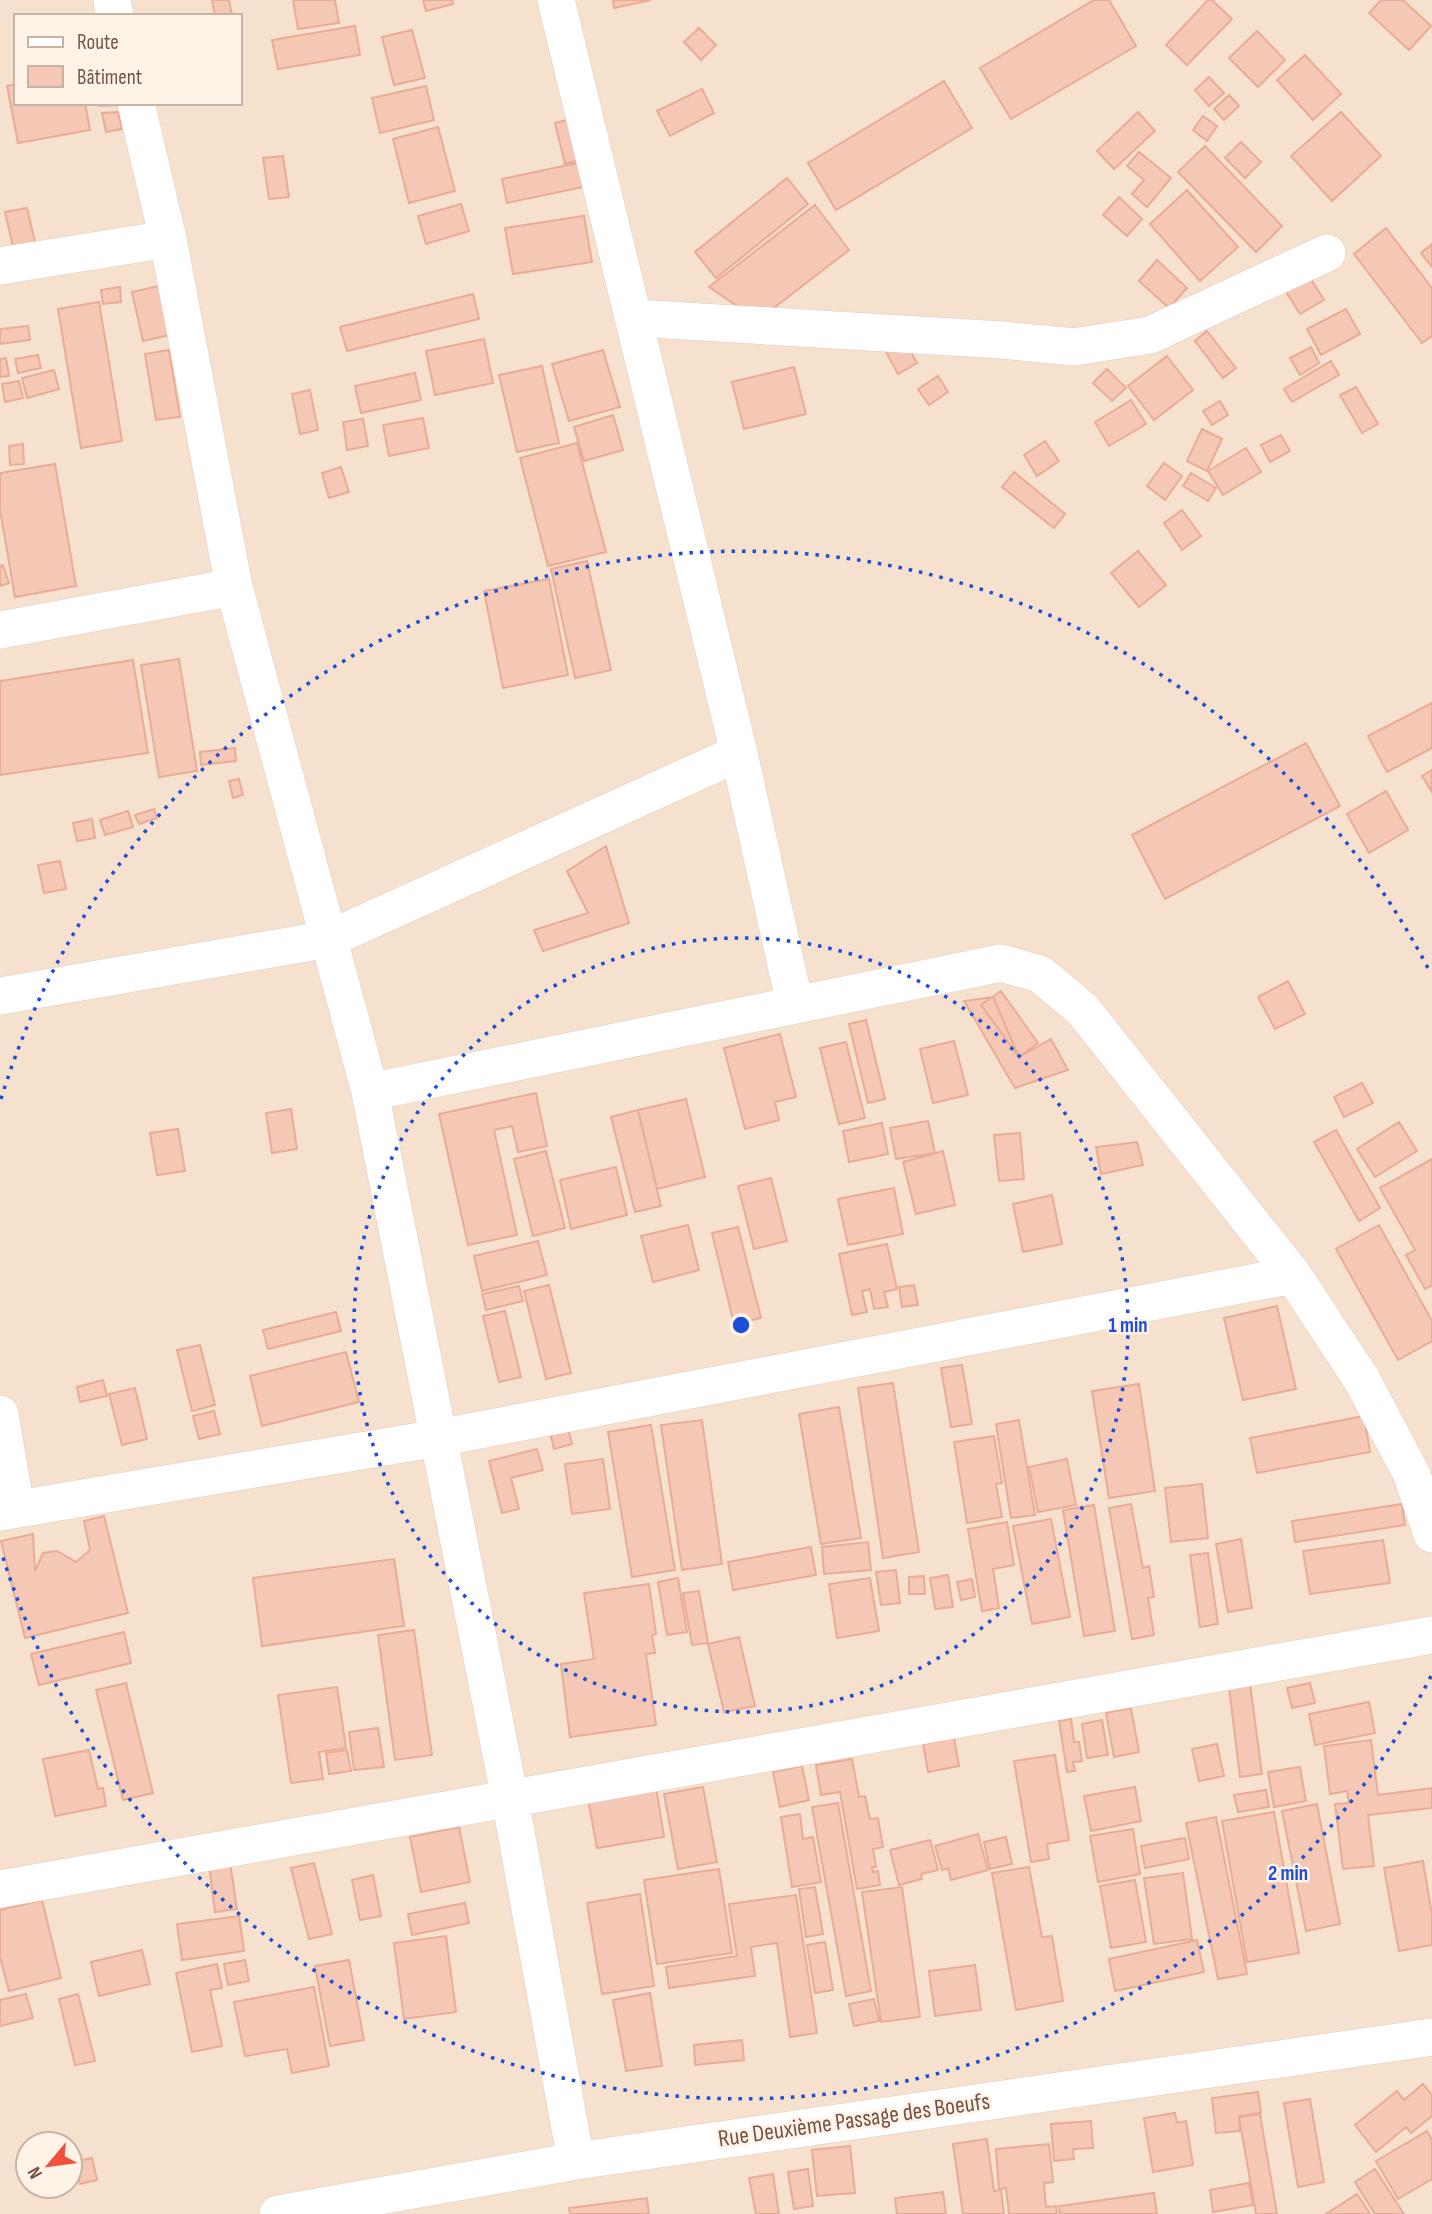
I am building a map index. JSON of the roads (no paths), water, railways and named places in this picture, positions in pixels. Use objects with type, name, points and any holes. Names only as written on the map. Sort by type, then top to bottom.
[{"type":"street","points":[[556,0],[739,753],[794,1005]]},
{"type":"street","points":[[136,105],[168,239],[234,587],[370,1092],[510,1799],[576,2161]]},
{"type":"street","points":[[0,266],[168,239]]},
{"type":"street","points":[[635,318],[1002,340],[1074,347],[1150,335],[1327,253]]},
{"type":"street","points":[[0,630],[234,587]]},
{"type":"street","points":[[0,996],[329,939],[739,753]]},
{"type":"street","points":[[370,1092],[1001,963],[1040,974],[1083,1010],[1293,1275],[1368,1392],[1412,1475],[1432,1534]]},
{"type":"street","points":[[0,1413],[8,1511],[438,1438],[1293,1275]]},
{"type":"street","points":[[0,1889],[1432,1634]]},
{"type":"street","name":"Rue Deuxième Passage des Boeufs","points":[[278,2214],[330,2209],[576,2161],[1432,2037]]}]
